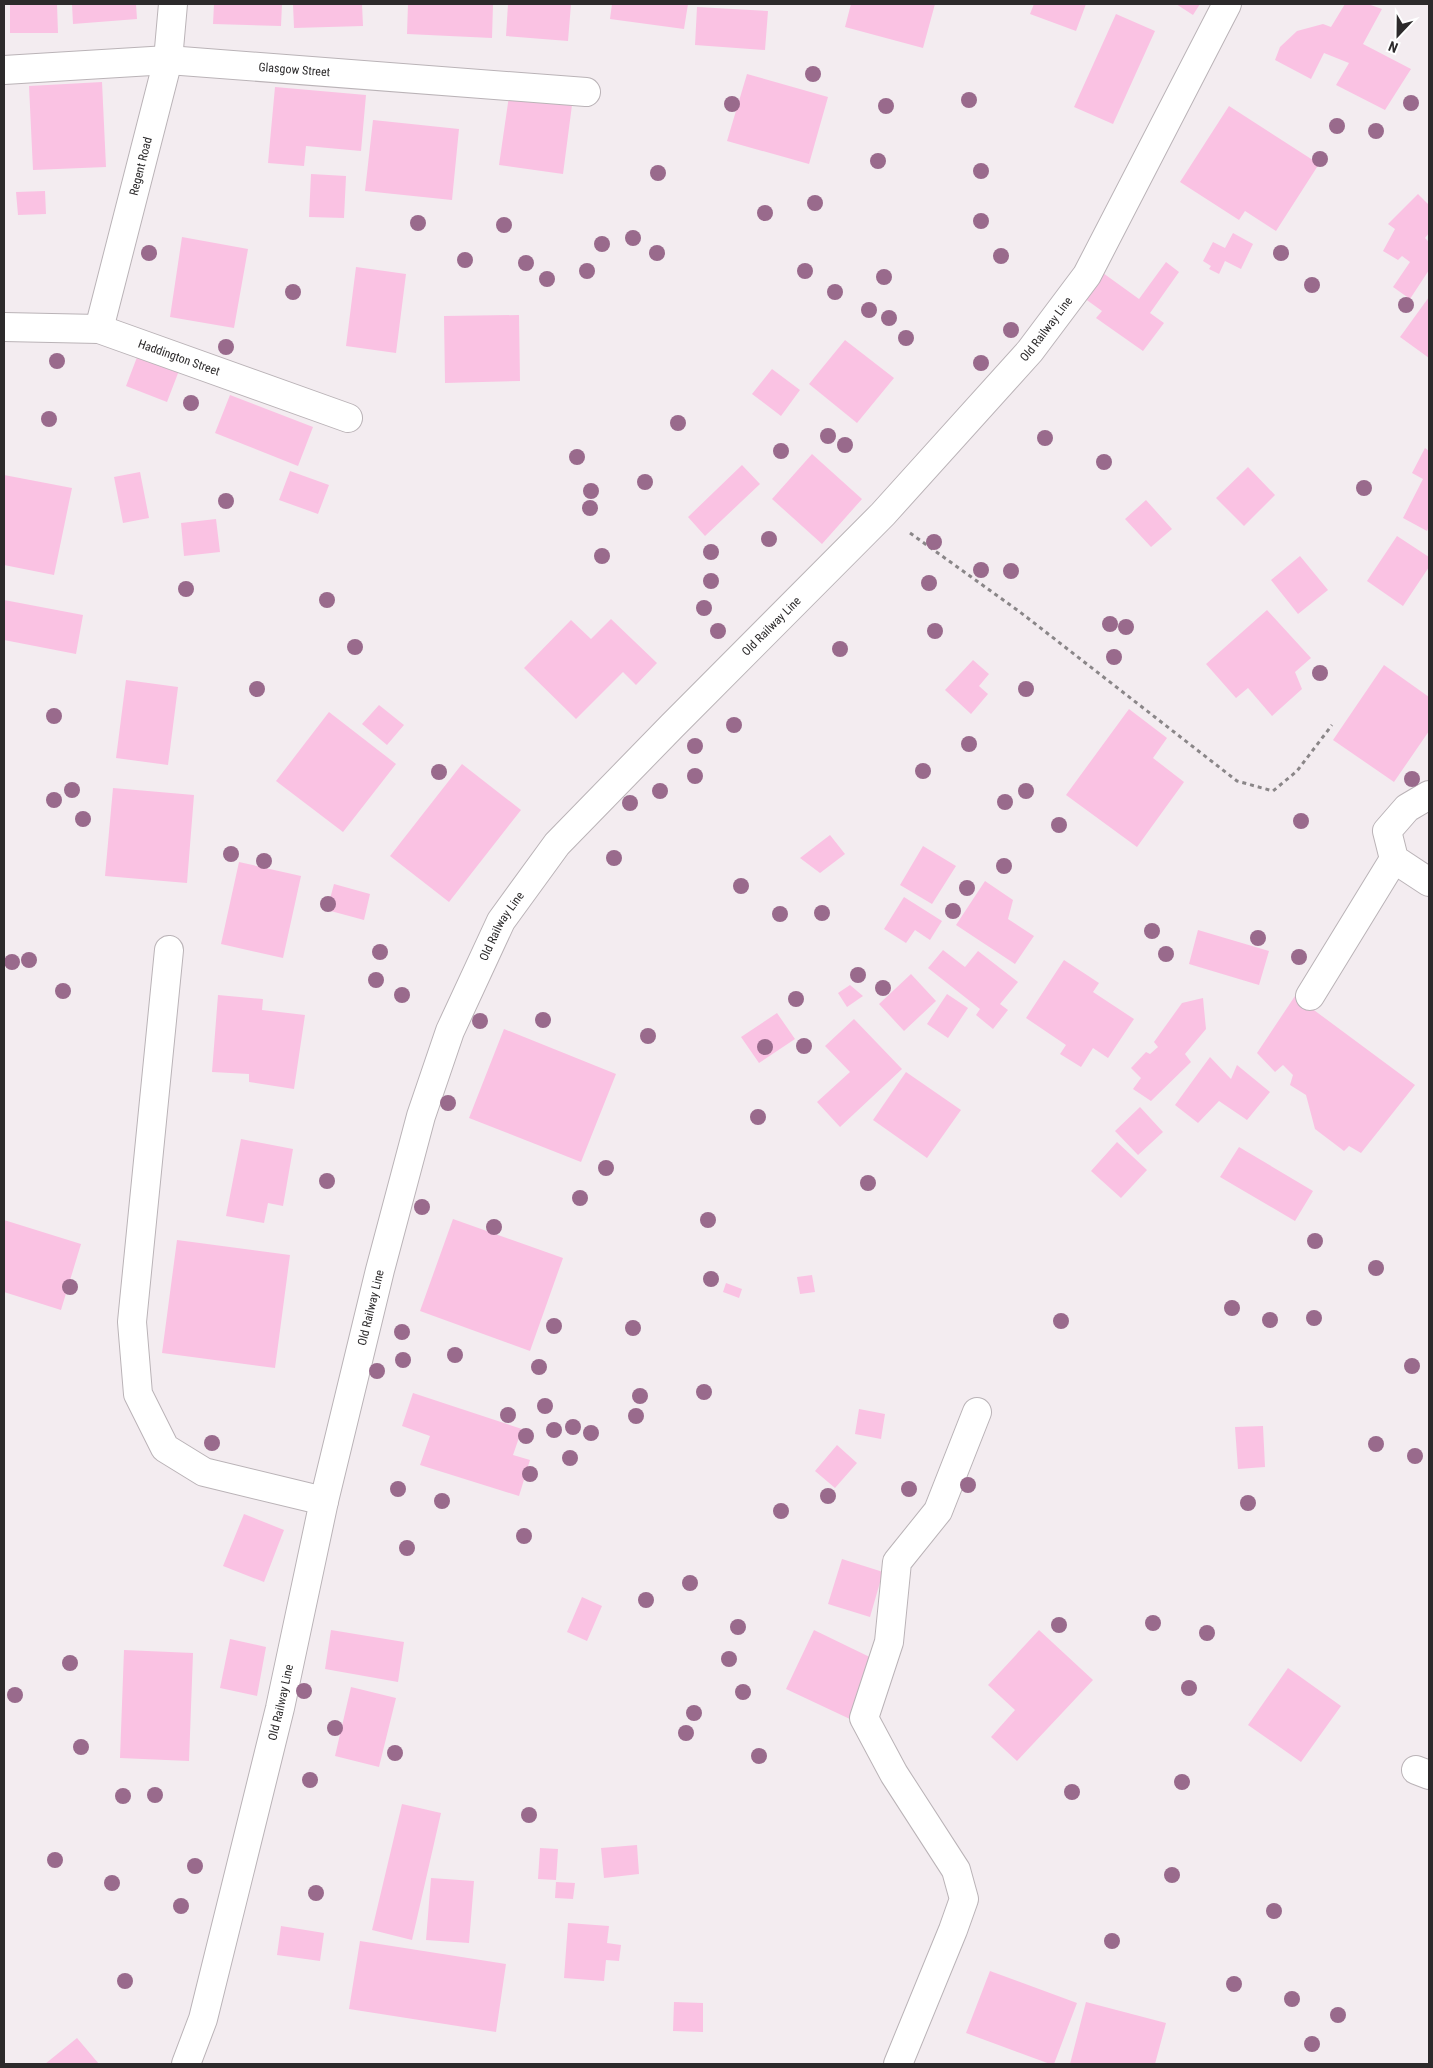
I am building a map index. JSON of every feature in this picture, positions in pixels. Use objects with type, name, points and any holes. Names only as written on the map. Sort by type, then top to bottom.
[{"type":"street","name":"Regent Road","points":[[99,329],[168,60],[173,4]]},
{"type":"street","name":"Old Railway Line","points":[[186,2064],[203,2019],[280,1708],[324,1501],[380,1270],[421,1116],[450,1031],[501,921],[558,844],[672,726],[883,514],[1030,351],[1087,275],[1227,4]]},
{"type":"street","name":"Glasgow Street","points":[[4,70],[168,60],[586,92]]},
{"type":"street","name":"Haddington Street","points":[[4,327],[99,329],[348,418]]},
{"type":"street","points":[[1429,795],[1407,808],[1387,831],[1394,859],[1429,882]]},
{"type":"street","points":[[1310,996],[1394,859]]},
{"type":"street","points":[[169,950],[132,1322],[138,1394],[165,1448],[204,1472],[324,1501]]},
{"type":"street","points":[[898,2064],[964,1899],[956,1870],[894,1774],[864,1718],[889,1642],[898,1562],[938,1510],[977,1412]]},
{"type":"path","points":[[883,514],[1020,612],[1237,781],[1274,791],[1297,771],[1332,725]]},
{"type":"building","points":[[10,4],[57,4],[58,33],[10,33]]},
{"type":"building","points":[[72,4],[136,4],[137,19],[73,24]]},
{"type":"building","points":[[214,4],[282,4],[281,26],[213,24]]},
{"type":"building","points":[[293,4],[362,4],[363,26],[294,28]]},
{"type":"building","points":[[408,4],[493,4],[492,38],[407,34]]},
{"type":"building","points":[[508,4],[571,4],[568,41],[506,36]]},
{"type":"building","points":[[612,4],[688,4],[684,29],[610,19]]},
{"type":"building","points":[[851,4],[935,4],[923,48],[845,27]]},
{"type":"building","points":[[1034,4],[1086,4],[1076,31],[1030,14]]},
{"type":"building","points":[[1176,4],[1200,4],[1193,15]]},
{"type":"building","points":[[1345,4],[1368,4],[1382,9],[1363,44],[1411,69],[1385,110],[1336,85],[1349,63],[1324,53],[1311,79],[1275,60],[1280,47],[1297,31],[1323,24],[1331,27]]},
{"type":"building","points":[[697,7],[768,11],[765,50],[695,45]]},
{"type":"building","points":[[1116,14],[1155,31],[1113,124],[1074,107]]},
{"type":"building","points":[[747,74],[828,97],[809,164],[727,141]]},
{"type":"building","points":[[102,82],[106,167],[33,170],[29,86]]},
{"type":"building","points":[[275,87],[366,95],[361,151],[306,146],[304,166],[268,163]]},
{"type":"building","points":[[509,96],[572,105],[563,174],[499,165]]},
{"type":"building","points":[[1229,106],[1319,164],[1276,231],[1245,211],[1239,220],[1180,182]]},
{"type":"building","points":[[373,120],[459,129],[452,200],[365,191]]},
{"type":"building","points":[[311,174],[346,176],[344,218],[309,217]]},
{"type":"building","points":[[45,191],[46,214],[18,215],[16,192]]},
{"type":"building","points":[[1418,194],[1429,205],[1429,233],[1425,238],[1429,242],[1429,270],[1410,299],[1393,287],[1410,262],[1402,256],[1398,260],[1383,251],[1395,229],[1388,224]]},
{"type":"building","points":[[1233,233],[1253,244],[1241,269],[1225,261],[1219,274],[1209,269],[1211,266],[1203,261],[1213,242],[1225,248]]},
{"type":"building","points":[[182,237],[248,249],[234,328],[170,317]]},
{"type":"building","points":[[1166,262],[1179,272],[1150,313],[1164,323],[1143,351],[1096,318],[1102,311],[1084,298],[1103,273],[1139,299]]},
{"type":"building","points":[[356,267],[406,274],[396,353],[346,346]]},
{"type":"building","points":[[1429,297],[1429,358],[1400,337]]},
{"type":"building","points":[[519,315],[520,381],[445,383],[444,316]]},
{"type":"building","points":[[845,340],[894,378],[857,423],[809,384]]},
{"type":"building","points":[[139,352],[180,368],[167,402],[126,386]]},
{"type":"building","points":[[772,369],[800,390],[781,416],[752,394]]},
{"type":"building","points":[[230,395],[313,427],[298,466],[215,433]]},
{"type":"building","points":[[1425,448],[1429,451],[1429,526],[1427,531],[1403,518],[1423,479],[1412,473]]},
{"type":"building","points":[[812,454],[862,499],[822,544],[772,499]]},
{"type":"building","points":[[742,465],[760,484],[705,536],[688,517]]},
{"type":"building","points":[[1248,467],[1275,495],[1244,526],[1216,498]]},
{"type":"building","points":[[290,471],[329,485],[318,514],[279,500]]},
{"type":"building","points":[[140,472],[149,518],[123,523],[114,477]]},
{"type":"building","points":[[4,475],[72,488],[54,575],[4,565]]},
{"type":"building","points":[[1146,500],[1172,529],[1151,547],[1125,519]]},
{"type":"building","points":[[216,519],[220,552],[184,556],[181,523]]},
{"type":"building","points":[[1397,536],[1429,557],[1429,567],[1403,606],[1367,581]]},
{"type":"building","points":[[1300,556],[1328,590],[1298,614],[1271,580]]},
{"type":"building","points":[[4,600],[83,615],[76,654],[4,640]]},
{"type":"building","points":[[1267,610],[1311,658],[1295,672],[1302,689],[1272,716],[1248,688],[1236,698],[1206,664]]},
{"type":"building","points":[[611,619],[657,663],[636,685],[623,672],[576,719],[524,668],[571,620],[591,639]]},
{"type":"building","points":[[973,660],[989,674],[979,686],[988,694],[971,714],[945,690]]},
{"type":"building","points":[[1384,665],[1429,697],[1429,731],[1394,782],[1333,740]]},
{"type":"building","points":[[126,680],[178,687],[168,765],[116,758]]},
{"type":"building","points":[[379,705],[404,725],[387,745],[362,724]]},
{"type":"building","points":[[1129,709],[1167,738],[1153,758],[1184,782],[1137,847],[1066,795]]},
{"type":"building","points":[[329,712],[396,764],[343,832],[276,781]]},
{"type":"building","points":[[462,764],[521,810],[449,902],[390,856]]},
{"type":"building","points":[[113,788],[194,795],[187,883],[105,876]]},
{"type":"building","points":[[830,835],[845,854],[820,873],[800,858]]},
{"type":"building","points":[[923,846],[956,866],[932,904],[900,885]]},
{"type":"building","points":[[239,862],[301,876],[283,958],[221,944]]},
{"type":"building","points":[[985,881],[1013,900],[1008,919],[1034,936],[1015,964],[956,925]]},
{"type":"building","points":[[334,884],[370,894],[364,920],[327,910]]},
{"type":"building","points":[[904,897],[942,921],[930,940],[915,930],[906,943],[884,929]]},
{"type":"building","points":[[1198,930],[1269,951],[1259,985],[1189,964]]},
{"type":"building","points":[[943,950],[965,967],[978,951],[1018,982],[1000,1004],[1008,1010],[993,1029],[976,1015],[980,1009],[928,968]]},
{"type":"building","points":[[1064,960],[1099,983],[1093,992],[1134,1019],[1108,1058],[1093,1048],[1081,1067],[1060,1054],[1066,1045],[1026,1018]]},
{"type":"building","points":[[911,974],[936,1001],[904,1031],[879,1004]]},
{"type":"building","points":[[850,985],[863,996],[847,1007],[838,993]]},
{"type":"building","points":[[947,994],[968,1008],[948,1038],[927,1024]]},
{"type":"building","points":[[218,995],[263,999],[262,1010],[305,1015],[294,1089],[249,1082],[249,1074],[212,1072]]},
{"type":"building","points":[[1295,996],[1415,1085],[1361,1153],[1349,1146],[1344,1151],[1315,1129],[1306,1095],[1290,1085],[1293,1075],[1283,1065],[1275,1072],[1257,1053]]},
{"type":"building","points":[[1203,998],[1206,1029],[1185,1054],[1191,1062],[1151,1101],[1133,1089],[1141,1078],[1131,1068],[1146,1052],[1150,1054],[1158,1047],[1154,1042],[1182,1003]]},
{"type":"building","points":[[777,1013],[795,1039],[759,1063],[741,1037]]},
{"type":"building","points":[[854,1019],[902,1069],[840,1127],[817,1102],[850,1072],[825,1046]]},
{"type":"building","points":[[504,1029],[616,1074],[581,1162],[469,1118]]},
{"type":"building","points":[[1210,1057],[1231,1079],[1237,1065],[1270,1092],[1247,1120],[1219,1101],[1198,1123],[1175,1105]]},
{"type":"building","points":[[906,1072],[961,1110],[927,1158],[873,1120]]},
{"type":"building","points":[[1140,1107],[1163,1132],[1138,1155],[1115,1131]]},
{"type":"building","points":[[241,1139],[293,1149],[283,1206],[268,1203],[264,1223],[226,1216]]},
{"type":"building","points":[[1117,1142],[1147,1170],[1121,1198],[1091,1171]]},
{"type":"building","points":[[1239,1147],[1313,1191],[1295,1221],[1220,1177]]},
{"type":"building","points":[[453,1219],[563,1258],[530,1351],[420,1311]]},
{"type":"building","points":[[4,1220],[81,1244],[61,1310],[4,1292]]},
{"type":"building","points":[[177,1240],[290,1255],[275,1368],[162,1353]]},
{"type":"building","points":[[812,1275],[815,1292],[800,1294],[797,1277]]},
{"type":"building","points":[[726,1283],[742,1289],[739,1298],[723,1292]]},
{"type":"building","points":[[413,1393],[522,1429],[513,1455],[530,1460],[519,1496],[420,1465],[430,1436],[402,1426]]},
{"type":"building","points":[[859,1409],[885,1414],[881,1439],[855,1434]]},
{"type":"building","points":[[1263,1426],[1265,1467],[1238,1469],[1235,1427]]},
{"type":"building","points":[[837,1445],[857,1463],[835,1488],[815,1471]]},
{"type":"building","points":[[244,1514],[284,1530],[264,1582],[223,1566]]},
{"type":"building","points":[[842,1559],[883,1572],[870,1617],[828,1604]]},
{"type":"building","points":[[582,1597],[602,1606],[587,1641],[567,1632]]},
{"type":"building","points":[[331,1630],[404,1642],[398,1682],[325,1669]]},
{"type":"building","points":[[814,1630],[880,1662],[852,1720],[786,1689]]},
{"type":"building","points":[[1039,1630],[1093,1680],[1017,1761],[991,1737],[1015,1710],[988,1685]]},
{"type":"building","points":[[230,1639],[266,1647],[257,1696],[220,1688]]},
{"type":"building","points":[[124,1650],[193,1653],[189,1761],[120,1758]]},
{"type":"building","points":[[1288,1668],[1341,1706],[1301,1762],[1248,1725]]},
{"type":"building","points":[[351,1687],[396,1698],[379,1767],[335,1756]]},
{"type":"building","points":[[402,1804],[441,1813],[412,1940],[372,1930]]},
{"type":"building","points":[[637,1845],[639,1874],[604,1878],[601,1848]]},
{"type":"building","points":[[540,1848],[558,1849],[556,1880],[538,1879]]},
{"type":"building","points":[[431,1878],[474,1881],[469,1943],[426,1940]]},
{"type":"building","points":[[556,1882],[575,1883],[573,1899],[555,1898]]},
{"type":"building","points":[[568,1923],[609,1926],[607,1943],[621,1945],[619,1961],[606,1960],[604,1981],[564,1978]]},
{"type":"building","points":[[281,1926],[324,1933],[320,1961],[277,1955]]},
{"type":"building","points":[[360,1941],[506,1964],[496,2032],[349,2009]]},
{"type":"building","points":[[990,1971],[1077,2003],[1054,2064],[966,2033]]},
{"type":"building","points":[[674,2002],[703,2003],[703,2032],[673,2031]]},
{"type":"building","points":[[1086,2002],[1166,2023],[1155,2064],[1070,2064]]},
{"type":"building","points":[[77,2038],[99,2064],[45,2064]]}]
